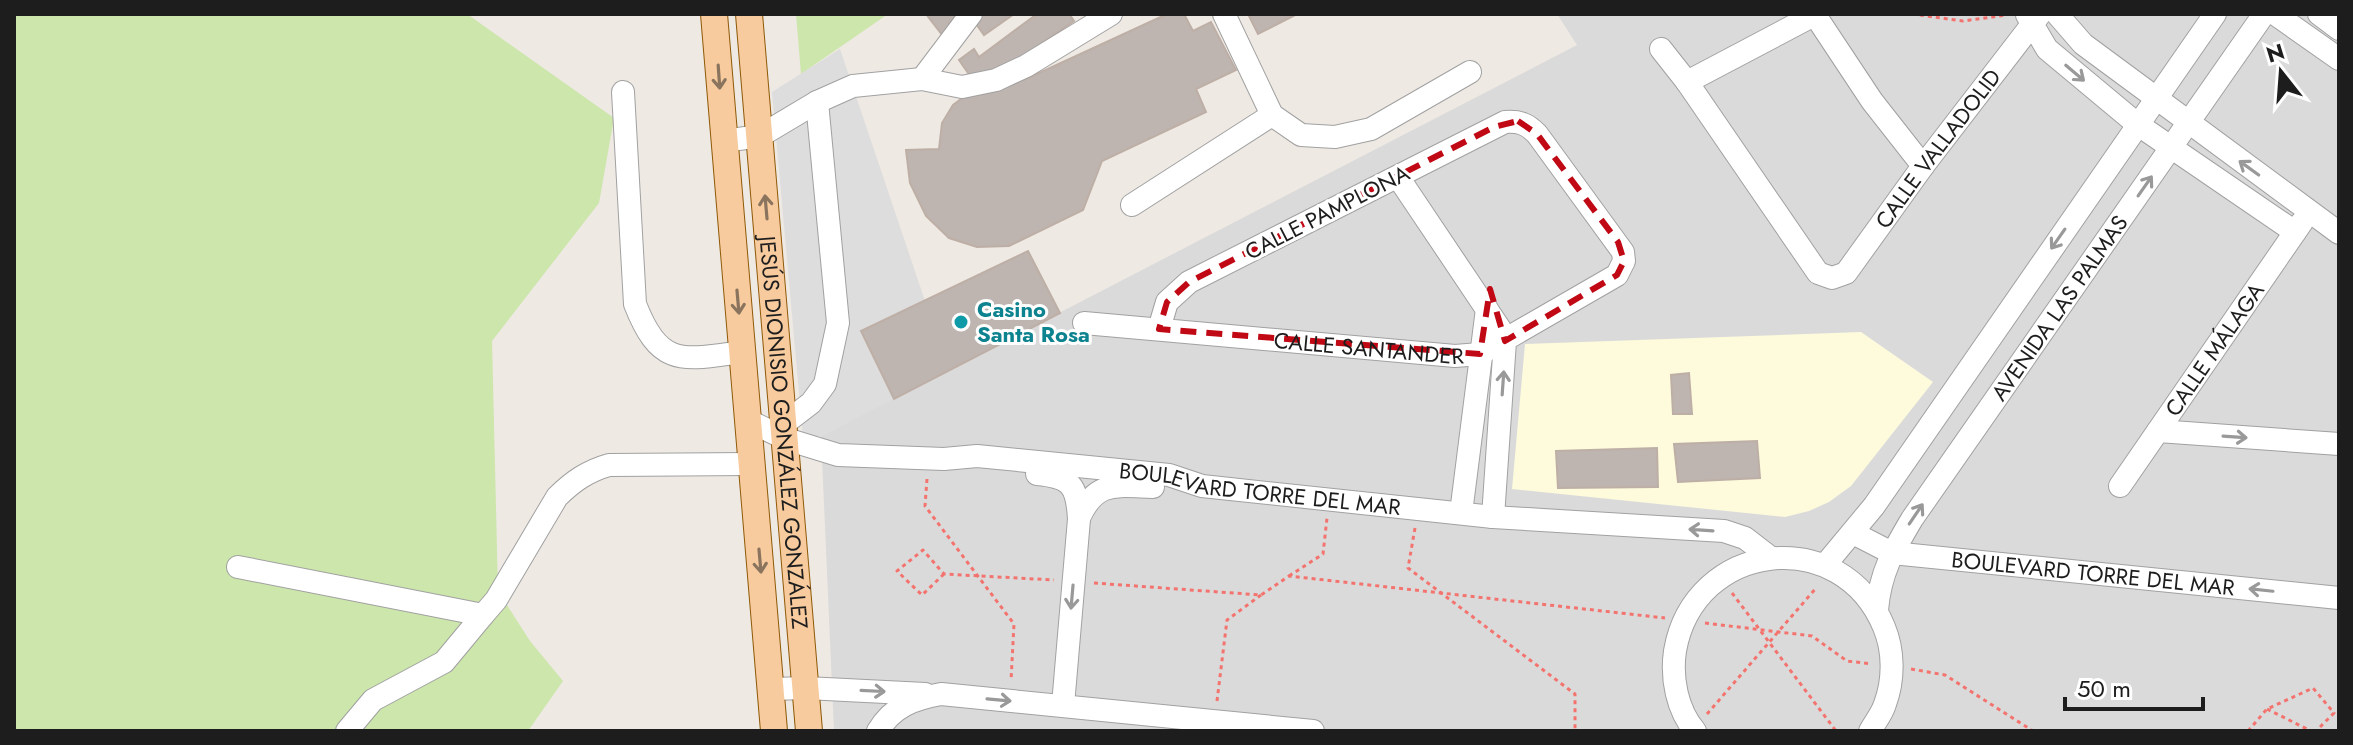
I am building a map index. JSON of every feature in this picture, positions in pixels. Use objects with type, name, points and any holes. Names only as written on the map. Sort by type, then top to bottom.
[{"type":"main road","name":"JESÚS DIONISIO GONZÁLEZ GONZÁLEZ","points":[[714,14],[774,731]]},
{"type":"main road","name":"JESÚS DIONISIO GONZÁLEZ GONZÁLEZ","points":[[749,14],[809,731]]},
{"type":"street","points":[[922,79],[971,14]]},
{"type":"street","points":[[724,141],[760,136],[817,102],[853,86],[922,79],[962,87],[996,80],[1026,66],[1111,14]]},
{"type":"street","points":[[1225,14],[1272,115],[1301,135],[1335,137],[1371,129],[1470,72]]},
{"type":"street","points":[[1661,49],[1687,82],[1816,14],[1872,101],[1923,166]]},
{"type":"street","points":[[2057,14],[2083,44],[2339,233]]},
{"type":"street","name":"AVENIDA LAS PALMAS","points":[[1829,567],[2215,14]]},
{"type":"street","name":"AVENIDA LAS PALMAS","points":[[1877,610],[1879,585],[1892,553],[1912,519],[2264,14]]},
{"type":"street","points":[[2275,14],[2339,59]]},
{"type":"street","points":[[2319,14],[2339,29]]},
{"type":"street","points":[[2028,17],[2047,49],[2137,124],[2295,232]]},
{"type":"street","name":"CALLE VALLADOLID","points":[[1687,82],[1818,273],[1832,278],[1846,273],[2028,17]]},
{"type":"street","points":[[623,92],[635,304],[646,332],[663,350],[678,357],[695,359],[742,352]]},
{"type":"street","points":[[785,431],[825,384],[838,323],[817,102]]},
{"type":"street","points":[[1132,205],[1272,115]]},
{"type":"street","name":"CALLE PAMPLONA","points":[[1159,329],[1167,302],[1189,282],[1494,127],[1518,121],[1537,134],[1618,242],[1624,261]]},
{"type":"street","points":[[1398,177],[1487,309],[1505,341],[1493,517]]},
{"type":"street","name":"CALLE MÁLAGA","points":[[2120,486],[2309,211]]},
{"type":"street","name":"CALLE SANTANDER","points":[[1084,323],[1455,356],[1480,354],[1617,275],[1624,261]]},
{"type":"street","points":[[1461,513],[1487,309]]},
{"type":"street","name":"BOULEVARD TORRE DEL MAR","points":[[749,421],[785,431],[838,455],[936,459],[977,456],[1169,475],[1202,486],[1493,517],[1724,531],[1745,538],[1771,558]]},
{"type":"street","points":[[1472,426],[1499,428]]},
{"type":"street","points":[[2158,431],[2335,437]]},
{"type":"street","points":[[936,459],[976,468],[1056,476],[1064,479],[1075,492],[1079,519],[1063,705]]},
{"type":"street","points":[[347,731],[373,700],[444,662],[496,600],[557,497],[571,483],[592,470],[609,465],[751,464]]},
{"type":"street","points":[[1079,519],[1086,502],[1098,491],[1107,488],[1202,486]]},
{"type":"street","name":"BOULEVARD TORRE DEL MAR","points":[[1853,533],[1892,553],[2339,598]]},
{"type":"street","points":[[1694,730],[1677,696],[1673,665],[1678,633],[1692,605],[1720,577],[1740,565],[1771,558],[1798,558],[1829,567],[1863,592],[1877,610],[1890,641],[1892,666],[1885,705],[1870,731]]},
{"type":"street","points":[[238,567],[483,615]]},
{"type":"street","points":[[771,689],[941,694],[1063,705],[1155,723],[1184,725],[1214,721],[1313,731]]},
{"type":"street","points":[[878,731],[901,706],[941,694]]},
{"type":"path","points":[[1912,14],[1963,21],[2028,17]]},
{"type":"path","points":[[936,459],[925,506],[1014,624],[1010,701]]},
{"type":"path","points":[[1214,721],[1227,620],[1323,554],[1330,499]]},
{"type":"path","points":[[1418,509],[1408,568],[1575,694],[1575,731]]},
{"type":"path","points":[[944,574],[922,595],[897,571],[923,550],[944,574],[1261,595]]},
{"type":"path","points":[[1694,730],[1780,631],[1829,567]]},
{"type":"path","points":[[1289,576],[1812,636],[1847,661],[1945,675],[2033,731]]},
{"type":"path","points":[[1720,577],[1836,731]]},
{"type":"path","points":[[2248,731],[2267,709],[2313,688],[2334,713],[2313,731],[2267,709]]},
{"type":"highlighted area","points":[[1518,121],[1537,134],[1618,242],[1624,261],[1617,275],[1505,341],[1490,289],[1480,354],[1159,329],[1167,302],[1189,282],[1494,127]]},
{"type":"shaded area","points":[[1557,14],[2339,14],[2339,731],[834,731],[821,436],[1577,45]]},
{"type":"shaded area","points":[[840,49],[925,301],[862,331],[894,399],[821,436],[803,437],[772,92]]},
{"type":"shaded area","points":[[1861,332],[1933,382],[1851,486],[1829,502],[1809,511],[1785,517],[1512,489],[1525,344]]},
{"type":"green space","points":[[14,14],[467,14],[614,118],[599,203],[492,341],[498,591],[530,641],[563,681],[528,731],[14,731]]},
{"type":"green space","points":[[796,14],[888,14],[801,74]]},
{"type":"building","points":[[926,14],[961,14],[949,23],[954,27],[943,36]]},
{"type":"building","points":[[984,14],[1014,14],[984,35],[974,21]]},
{"type":"building","points":[[1037,14],[1072,14],[1074,21],[1011,64],[973,80],[959,60],[974,49],[979,57]]},
{"type":"building","points":[[1167,14],[1184,14],[1193,31],[1211,22],[1236,70],[1196,89],[1206,112],[1102,161],[1083,210],[1009,246],[977,247],[949,238],[926,216],[910,183],[906,150],[939,149],[942,123],[953,105],[972,91],[1002,81],[1024,80]]},
{"type":"building","points":[[1248,14],[1297,14],[1258,34]]},
{"type":"building","name":"Casino Santa Rosa","points":[[1028,251],[1060,313],[894,399],[861,331]]},
{"type":"building","points":[[1689,373],[1692,414],[1673,414],[1671,375]]},
{"type":"building","points":[[1757,441],[1760,478],[1678,482],[1674,444]]},
{"type":"building","points":[[1657,448],[1658,487],[1558,488],[1556,451]]},
{"type":"place","name":"Casino Santa Rosa","points":[[961,322]]}]
